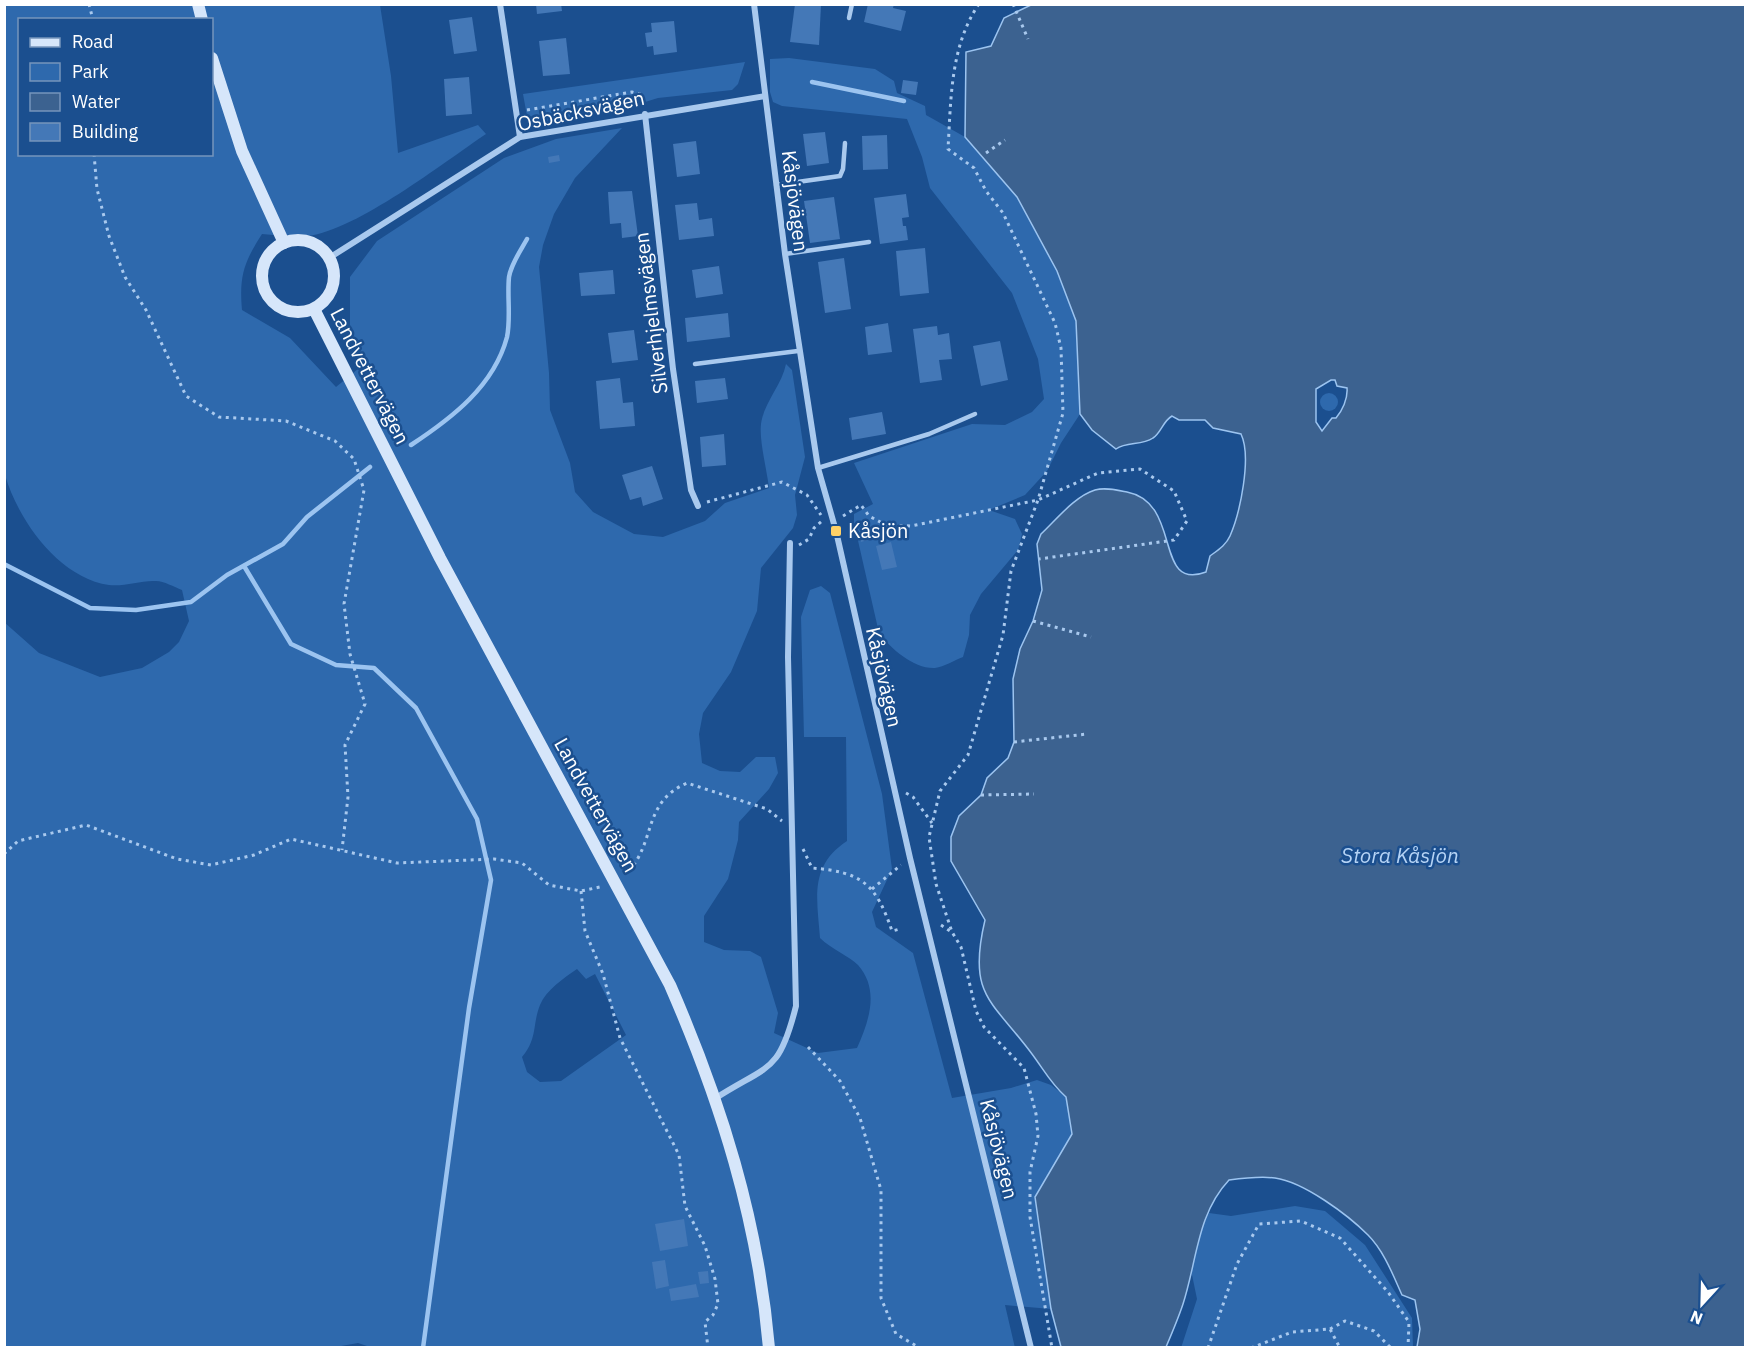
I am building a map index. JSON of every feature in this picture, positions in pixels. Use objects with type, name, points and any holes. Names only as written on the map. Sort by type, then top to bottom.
[{"type":"street","points":[[500,4],[520,137]]},
{"type":"street","name":"Kåsjövägen","points":[[754,4],[784,254],[818,468],[892,785],[1031,1347]]},
{"type":"street","points":[[213,61],[242,151],[284,243],[307,241],[322,249],[329,258]]},
{"type":"street","name":"Osbäcksvägen","points":[[329,258],[520,137],[645,114],[765,96]]},
{"type":"street","name":"Silverhjelmsvägen","points":[[645,114],[673,369],[691,490],[698,506]]},
{"type":"street","name":"Landvettervägen","points":[[284,243],[270,253],[264,263],[261,280],[271,301],[286,311],[297,313],[314,309],[328,297],[333,287],[334,275],[329,258]]},
{"type":"street","name":"Landvettervägen","points":[[314,309],[440,558],[670,985],[716,1098],[742,1184],[755,1241],[769,1347]]},
{"type":"street","points":[[716,1098],[776,1061],[788,1038],[796,1006],[794,831],[788,657],[790,543]]},
{"type":"lane","points":[[849,18],[852,4]]},
{"type":"lane","points":[[776,185],[840,176],[843,170],[845,142]]},
{"type":"lane","points":[[784,254],[869,242]]},
{"type":"lane","points":[[695,364],[798,351]]},
{"type":"lane","points":[[818,468],[930,434],[975,414]]},
{"type":"path","points":[[979,4],[960,38],[950,108],[948,149],[974,168],[986,191],[1003,213],[1055,322],[1061,348],[1063,413],[1038,500],[1011,571],[1003,635],[968,755],[940,790],[929,837],[936,884],[952,932],[961,947],[976,1011],[984,1027],[1024,1068],[1036,1114],[1038,1136],[1030,1172],[1030,1217],[1052,1347]]},
{"type":"path","points":[[1013,4],[1028,39]]},
{"type":"path","points":[[522,111],[632,92],[643,99],[645,114]]},
{"type":"path","points":[[986,153],[1005,140]]},
{"type":"path","points":[[94,156],[97,189],[109,236],[121,266],[146,310],[186,396],[219,417],[286,421],[335,441],[354,459],[360,473],[364,490],[344,604],[350,654],[365,704],[345,745],[348,796],[342,850]]},
{"type":"path","points":[[790,543],[801,545],[810,539],[814,528],[831,518],[844,516],[861,505],[869,516],[886,525],[911,526],[1038,500],[1098,473],[1140,469],[1174,491],[1187,521],[1174,540],[1039,558]]},
{"type":"path","points":[[698,506],[782,482],[807,495],[818,514],[831,518]]},
{"type":"path","points":[[1033,621],[1091,637]]},
{"type":"path","points":[[1014,742],[1087,734]]},
{"type":"path","points":[[629,871],[643,850],[653,812],[670,790],[687,783],[767,809],[794,831],[812,868],[844,870],[872,889],[883,904],[892,931],[900,929]]},
{"type":"path","points":[[892,785],[913,797],[932,823]]},
{"type":"path","points":[[981,795],[1034,794]]},
{"type":"path","points":[[4,854],[18,841],[86,825],[177,859],[211,865],[254,855],[291,839],[397,863],[476,860],[522,863],[549,885],[581,891],[600,887]]},
{"type":"path","points":[[872,889],[910,858]]},
{"type":"path","points":[[581,891],[585,931],[603,974],[620,1038],[679,1155],[685,1206],[705,1246],[715,1279],[718,1304],[713,1315],[705,1322],[708,1347]]},
{"type":"path","points":[[941,925],[952,932]]},
{"type":"path","points":[[808,1047],[840,1081],[860,1118],[880,1190],[881,1298],[896,1334],[920,1347]]},
{"type":"path","points":[[1208,1347],[1237,1264],[1259,1224],[1301,1221],[1340,1238],[1388,1292],[1409,1322],[1408,1347]]},
{"type":"path","points":[[1251,1347],[1292,1332],[1329,1329],[1345,1321],[1374,1331],[1391,1347]]},
{"type":"path","points":[[1329,1329],[1340,1347]]},
{"type":"green space","points":[[5,5],[380,5],[391,76],[398,153],[478,125],[486,134],[399,194],[350,222],[308,236],[262,234],[256,244],[247,261],[242,278],[242,310],[290,338],[336,387],[364,364],[350,336],[350,277],[377,241],[504,158],[556,139],[622,128],[575,178],[554,214],[543,245],[539,267],[549,373],[550,410],[570,463],[575,492],[593,512],[634,534],[663,537],[705,521],[725,503],[769,488],[762,447],[761,424],[786,364],[792,370],[805,457],[795,495],[797,515],[793,528],[761,568],[757,611],[731,672],[703,713],[699,734],[702,763],[720,771],[740,772],[756,757],[775,757],[778,773],[769,789],[739,822],[738,840],[728,879],[704,916],[704,942],[724,950],[750,951],[761,957],[778,1013],[774,1033],[818,1053],[857,1048],[870,1006],[869,985],[858,965],[820,938],[817,896],[821,872],[826,861],[847,841],[846,737],[804,737],[801,617],[810,590],[821,586],[830,593],[882,794],[892,869],[872,912],[876,927],[913,953],[952,1098],[1011,1088],[1037,1080],[1051,1085],[1066,1097],[1072,1134],[1035,1197],[1051,1309],[1005,1305],[1015,1348],[373,1348],[358,1343],[330,1348],[5,1347],[4,622],[39,653],[100,677],[142,668],[169,652],[179,642],[189,621],[182,590],[166,583],[144,581],[109,585],[91,580],[73,571],[43,544],[30,528],[11,492],[5,475]],"holes":[[[577,969],[586,979],[595,974],[626,1035],[561,1081],[540,1082],[527,1072],[522,1057],[533,1037],[540,1005],[546,994]]]},
{"type":"green space","points":[[789,58],[875,69],[894,81],[897,93],[925,106],[926,115],[965,137],[1017,197],[1057,271],[1076,321],[1080,414],[1061,443],[1047,471],[1025,495],[989,510],[1015,519],[1022,534],[1018,550],[981,594],[970,615],[969,635],[963,657],[935,668],[911,662],[896,651],[879,633],[854,523],[854,514],[873,504],[854,463],[972,424],[1005,425],[1032,412],[1044,399],[1038,359],[1012,293],[930,188],[922,157],[907,119],[782,106],[773,102],[770,92],[770,59]]},
{"type":"green space","points":[[745,62],[738,84],[732,90],[658,98],[632,106],[533,124],[527,116],[523,94]]},
{"type":"green space","points":[[1325,393],[1333,393],[1338,398],[1336,409],[1325,411],[1320,406],[1320,398]]},
{"type":"green space","points":[[1295,1206],[1325,1211],[1365,1245],[1412,1318],[1413,1347],[1181,1348],[1197,1299],[1191,1270],[1197,1239],[1209,1213],[1231,1216]]},
{"type":"water","name":"Stora Kåsjön","points":[[1033,4],[1745,5],[1745,1347],[1417,1347],[1420,1329],[1415,1300],[1402,1295],[1392,1271],[1374,1241],[1349,1218],[1312,1193],[1287,1181],[1264,1177],[1229,1180],[1218,1193],[1204,1223],[1188,1288],[1166,1347],[1061,1347],[1051,1309],[1035,1197],[1072,1134],[1066,1097],[995,1008],[981,982],[980,945],[985,920],[951,861],[951,837],[959,816],[981,795],[987,778],[1008,758],[1014,742],[1013,679],[1020,649],[1033,621],[1042,590],[1037,544],[1041,534],[1073,503],[1088,493],[1103,489],[1127,492],[1144,499],[1156,512],[1172,558],[1179,569],[1190,575],[1206,572],[1210,556],[1226,542],[1234,526],[1241,500],[1245,456],[1241,434],[1213,428],[1205,420],[1179,420],[1172,416],[1153,438],[1116,449],[1092,430],[1080,414],[1076,321],[1057,271],[1017,197],[965,137],[966,52],[991,46],[1004,18]],"holes":[[[1335,380],[1337,386],[1347,388],[1346,400],[1336,418],[1332,418],[1322,431],[1316,422],[1316,389]]]},
{"type":"building","points":[[536,4],[561,4],[562,11],[537,14]]},
{"type":"building","points":[[795,4],[821,4],[819,45],[790,42]]},
{"type":"building","points":[[868,4],[894,4],[893,8],[906,11],[901,31],[864,22]]},
{"type":"building","points":[[472,17],[477,51],[454,54],[449,20]]},
{"type":"building","points":[[674,21],[677,52],[654,55],[653,46],[647,47],[645,33],[652,32],[651,23]]},
{"type":"building","points":[[566,38],[570,74],[543,76],[539,41]]},
{"type":"building","points":[[469,77],[472,114],[446,116],[444,79]]},
{"type":"building","points":[[903,80],[918,82],[916,95],[901,93]]},
{"type":"building","points":[[825,132],[829,163],[807,166],[803,134]]},
{"type":"building","points":[[887,135],[888,169],[863,170],[862,136]]},
{"type":"building","points":[[696,141],[700,174],[677,177],[673,144]]},
{"type":"building","points":[[559,155],[560,161],[549,163],[548,157]]},
{"type":"building","points":[[632,191],[638,236],[622,238],[621,223],[610,224],[608,192]]},
{"type":"building","points":[[906,194],[909,217],[902,218],[908,240],[880,244],[874,198]]},
{"type":"building","points":[[834,197],[840,239],[810,243],[804,201]]},
{"type":"building","points":[[697,203],[699,220],[712,218],[714,236],[679,240],[675,205]]},
{"type":"building","points":[[925,248],[929,293],[900,296],[896,251]]},
{"type":"building","points":[[844,258],[851,309],[825,313],[818,262]]},
{"type":"building","points":[[719,266],[723,294],[696,298],[692,270]]},
{"type":"building","points":[[613,270],[615,294],[581,296],[579,273]]},
{"type":"building","points":[[728,313],[730,337],[687,342],[685,318]]},
{"type":"building","points":[[888,323],[892,352],[868,355],[865,327]]},
{"type":"building","points":[[937,326],[938,335],[949,333],[952,359],[939,360],[942,380],[920,383],[913,329]]},
{"type":"building","points":[[634,330],[638,360],[612,363],[608,333]]},
{"type":"building","points":[[1000,341],[1008,380],[981,386],[973,346]]},
{"type":"building","points":[[620,378],[623,403],[633,402],[635,426],[600,429],[596,381]]},
{"type":"building","points":[[725,378],[728,399],[697,403],[695,381]]},
{"type":"building","points":[[882,412],[886,434],[852,440],[849,418]]},
{"type":"building","points":[[724,434],[726,465],[702,467],[700,437]]},
{"type":"building","points":[[652,466],[663,499],[643,506],[641,497],[630,500],[622,475]]},
{"type":"building","points":[[868,529],[871,539],[861,542],[858,532]]},
{"type":"building","points":[[891,542],[897,567],[882,570],[876,546]]},
{"type":"building","points":[[684,1219],[688,1246],[660,1251],[655,1224]]},
{"type":"building","points":[[665,1260],[669,1286],[656,1289],[652,1262]]},
{"type":"building","points":[[708,1271],[709,1283],[700,1284],[698,1272]]},
{"type":"building","points":[[696,1284],[699,1297],[671,1301],[669,1289]]},
{"type":"waterway","points":[[812,82],[904,101]]},
{"type":"waterway","points":[[411,445],[456,412],[482,386],[492,371],[507,337],[510,272],[527,239]]},
{"type":"waterway","points":[[4,564],[90,608],[136,610],[191,602],[227,575],[283,544],[307,517],[370,467]]},
{"type":"waterway","points":[[244,566],[291,644],[336,665],[374,668],[416,708],[477,819],[491,880],[469,1008],[423,1348]]},
{"type":"place","name":"Kåsjön","points":[[836,531]]}]
